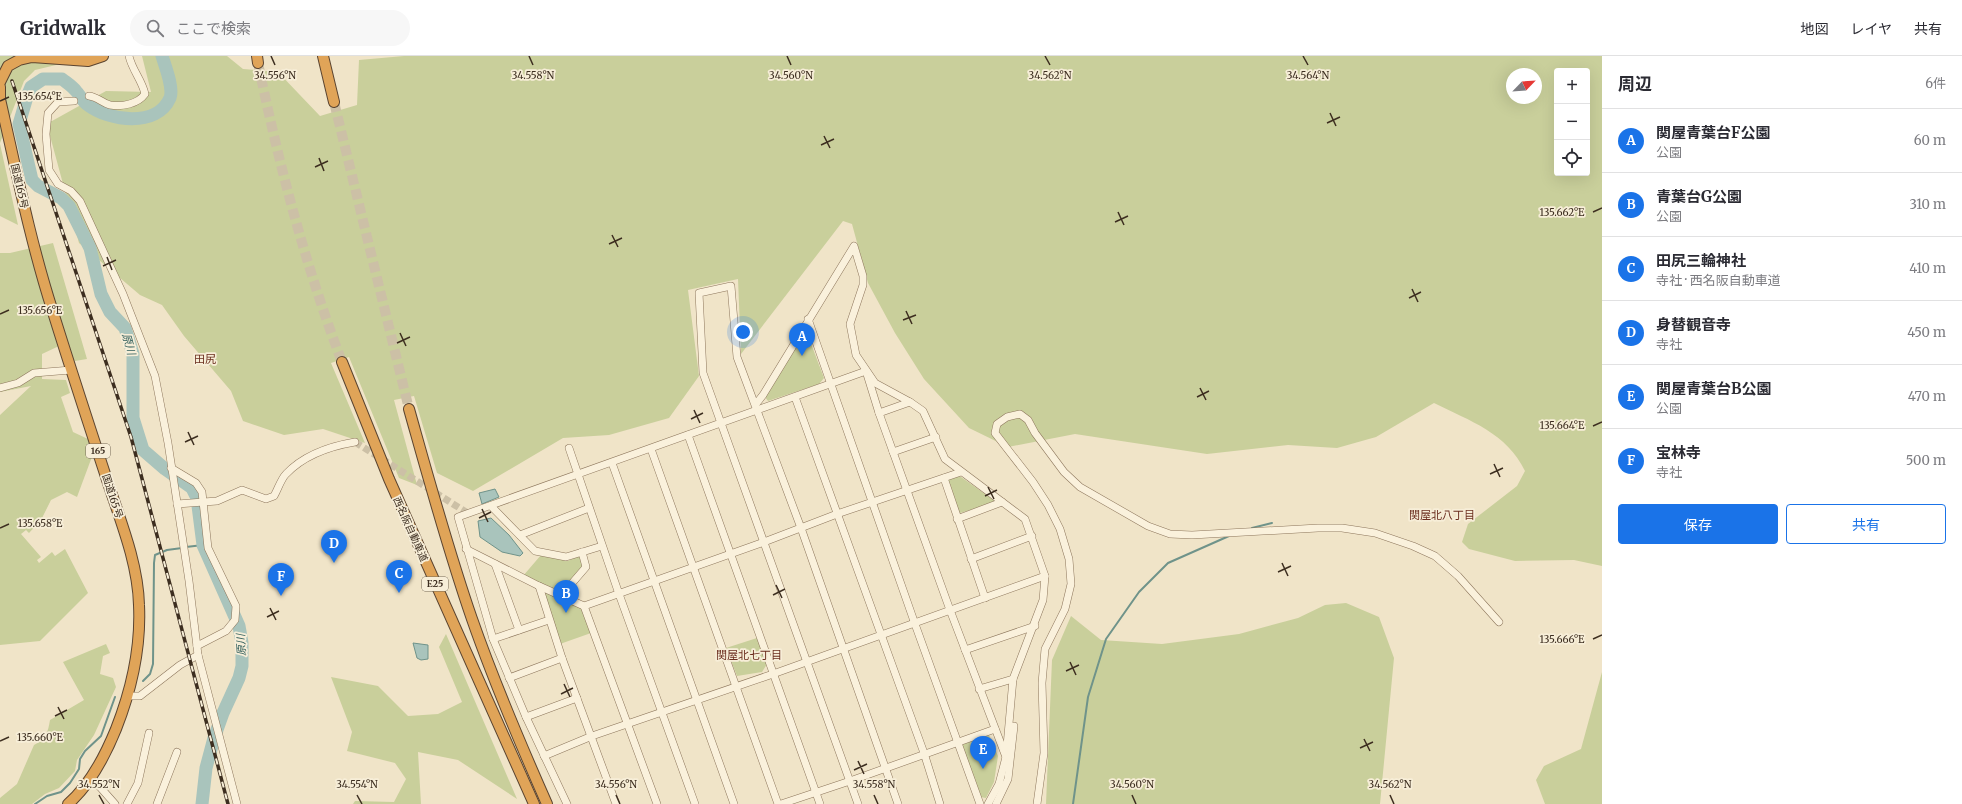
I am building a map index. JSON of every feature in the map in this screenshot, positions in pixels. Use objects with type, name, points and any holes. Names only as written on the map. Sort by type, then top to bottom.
[{"type":"highway","points":[[0,82],[8,66],[19,60],[32,57],[88,60],[103,56]]},
{"type":"highway","points":[[323,56],[334,102]]},
{"type":"highway","name":"国道165号","points":[[0,87],[0,99],[31,236],[71,370],[122,523],[137,586],[139,606],[136,655],[127,696],[109,745],[92,778],[68,804]]},
{"type":"highway","name":"西名阪自動車道","points":[[342,362],[389,479],[534,804]]},
{"type":"highway","name":"E25","points":[[409,409],[438,511],[472,620],[506,708],[547,804]]},
{"type":"street","points":[[89,96],[96,97],[109,104],[132,103],[142,99],[145,94],[144,86],[131,64],[129,56]]},
{"type":"street","points":[[74,101],[58,102],[48,113],[46,134],[49,170],[58,184],[72,191],[80,201],[138,330],[155,376],[177,504],[195,621],[198,655],[237,804]]},
{"type":"street","points":[[757,406],[808,319],[854,246],[863,276],[863,285],[850,324],[851,336],[856,355],[875,383],[910,402],[923,411],[945,459],[1025,519],[1045,576],[1043,600],[1035,626],[1014,679],[1006,756],[999,784],[988,804]]},
{"type":"street","points":[[858,804],[703,373],[699,293],[732,286],[737,357],[757,406],[801,528],[898,804]]},
{"type":"street","points":[[808,319],[980,804]]},
{"type":"street","points":[[0,388],[18,383],[34,373],[71,370]]},
{"type":"street","points":[[567,804],[526,717],[493,639],[458,517],[722,423],[757,406],[796,397],[866,371]]},
{"type":"street","points":[[866,371],[879,413],[979,690],[1006,756]]},
{"type":"street","points":[[796,397],[880,635],[924,754],[940,804]]},
{"type":"street","points":[[879,413],[910,402]]},
{"type":"street","points":[[1037,804],[1044,752],[1042,683],[1046,649],[1064,609],[1071,584],[1069,558],[1060,529],[1048,505],[1033,482],[995,433],[997,424],[1007,417],[1020,414],[1028,420],[1035,433],[1064,472],[1080,487],[1148,526],[1170,534],[1192,535],[1342,528],[1375,534],[1413,546],[1435,556],[1458,576],[1499,622]]},
{"type":"street","points":[[688,435],[820,804]]},
{"type":"street","points":[[893,452],[936,437]]},
{"type":"street","points":[[177,504],[217,501],[242,490],[266,499],[274,496],[285,474],[312,456],[338,445],[355,442]]},
{"type":"street","points":[[568,448],[695,804]]},
{"type":"street","points":[[651,449],[779,804],[816,793],[885,767],[995,729]]},
{"type":"street","points":[[612,463],[734,804]]},
{"type":"street","points":[[171,468],[196,483],[202,492],[208,548],[236,606],[235,620],[226,631],[197,646]]},
{"type":"street","points":[[466,549],[539,586],[584,606],[730,555],[837,514],[961,472]]},
{"type":"street","points":[[944,478],[985,598]]},
{"type":"street","points":[[957,519],[1002,502]]},
{"type":"street","points":[[491,506],[535,551],[566,557],[602,546]]},
{"type":"street","points":[[520,535],[589,508]]},
{"type":"street","points":[[971,559],[1032,536]]},
{"type":"street","points":[[561,596],[586,567],[582,552]]},
{"type":"street","points":[[495,564],[519,630]]},
{"type":"street","points":[[544,756],[592,736],[808,662],[843,648],[915,624],[1045,576]]},
{"type":"street","points":[[539,586],[562,658],[616,804]]},
{"type":"street","points":[[584,606],[657,804]]},
{"type":"street","points":[[493,639],[549,620]]},
{"type":"street","points":[[965,650],[1035,626]]},
{"type":"street","points":[[127,696],[140,696],[180,665],[198,655]]},
{"type":"street","points":[[509,678],[562,658]]},
{"type":"street","points":[[979,690],[1014,679]]},
{"type":"street","points":[[526,717],[577,698]]},
{"type":"street","points":[[996,804],[1008,779],[1014,726]]},
{"type":"street","points":[[126,804],[138,783],[149,734]]},
{"type":"street","points":[[157,804],[177,752]]},
{"type":"street","points":[[92,778],[115,804]]},
{"type":"green space","points":[[0,56],[94,56],[35,70],[24,81],[0,143]]},
{"type":"green space","points":[[142,56],[227,56],[243,69],[278,72],[320,116],[357,105],[359,60],[404,56],[1602,56],[1602,566],[1574,560],[1515,561],[1469,549],[1462,542],[1468,524],[1517,486],[1525,471],[1508,447],[1498,438],[1474,422],[1434,403],[1376,437],[1337,448],[1288,445],[1207,454],[1075,434],[1008,447],[969,428],[924,379],[895,333],[868,283],[852,224],[843,221],[741,354],[738,279],[688,290],[699,376],[669,418],[609,435],[563,438],[473,491],[437,473],[414,396],[394,400],[417,485],[399,478],[349,357],[331,363],[365,443],[323,429],[284,435],[243,421],[231,391],[184,336],[162,305],[140,295],[79,243],[46,121],[52,121],[106,91],[151,92]]},
{"type":"green space","points":[[0,144],[18,225],[0,216]]},
{"type":"green space","points":[[53,243],[87,359],[75,361],[59,346],[42,354],[42,379],[66,380],[70,393],[61,397],[73,432],[88,439],[93,454],[77,497],[67,492],[51,500],[41,520],[29,533],[26,530],[21,534],[41,557],[37,560],[39,563],[52,552],[55,556],[65,549],[88,593],[40,641],[0,645],[0,415],[31,386],[0,392],[0,253],[10,253]]},
{"type":"green space","points":[[803,331],[807,333],[824,378],[819,384],[768,401],[765,397]]},
{"type":"green space","points":[[959,476],[995,501],[960,513],[955,511],[947,482],[950,479]]},
{"type":"green space","points":[[541,555],[568,561],[580,555],[584,566],[561,594],[523,576]]},
{"type":"green space","points":[[542,590],[581,607],[591,633],[560,644]]},
{"type":"green space","points":[[1346,603],[1379,617],[1394,658],[1380,804],[1046,804],[1052,660],[1071,616],[1101,640],[1162,644],[1239,634],[1298,618],[1325,605]]},
{"type":"green space","points":[[446,634],[517,799],[458,760],[418,752],[421,804],[353,804],[355,801],[394,802],[406,779],[395,763],[347,751],[352,732],[331,677],[378,686],[408,716],[438,714],[462,702],[439,647]]},
{"type":"green space","points":[[757,638],[767,664],[762,672],[737,676],[726,648]]},
{"type":"green space","points":[[106,644],[110,653],[103,656],[100,674],[113,678],[116,687],[94,735],[77,760],[75,771],[59,788],[45,794],[32,804],[0,804],[0,798],[17,784],[34,745],[46,735],[50,720],[84,700],[63,662]]},
{"type":"green space","points":[[1602,672],[1602,804],[1545,804],[1536,780],[1544,766],[1581,749]]},
{"type":"green space","points":[[989,735],[998,756],[994,782],[986,798],[980,797],[961,742]]},
{"type":"water","points":[[495,489],[499,497],[482,504],[479,493]]},
{"type":"water","points":[[491,518],[509,535],[523,553],[520,556],[502,552],[480,537],[478,521]]},
{"type":"water","points":[[413,643],[428,645],[428,659],[421,660],[417,658]]},
{"type":"waterway","name":"原川","points":[[162,56],[169,77],[171,94],[164,108],[155,114],[144,118],[132,119],[108,115],[97,111],[86,104],[74,89],[62,79],[43,79],[31,87],[19,124],[32,180],[38,186],[61,198],[69,206],[90,248],[101,294],[110,312],[125,328],[133,354],[133,418],[143,450],[165,469],[192,488],[197,498],[203,545],[239,626],[242,643],[242,666],[239,678],[223,713],[214,738],[206,768],[202,804]]},
{"type":"waterway","points":[[1252,528],[1272,523]]},
{"type":"waterway","points":[[1073,804],[1088,697],[1106,639],[1139,592],[1168,563],[1229,536]]},
{"type":"waterway","points":[[186,547],[203,545]]},
{"type":"waterway","points":[[143,681],[150,674],[153,664],[155,555],[167,550],[182,548]]},
{"type":"waterway","points":[[35,804],[47,796],[61,792],[70,783],[79,769],[80,759],[85,751],[101,736],[115,697]]},
{"type":"tunnel","points":[[258,63],[294,214],[316,289],[342,362]]},
{"type":"tunnel","points":[[334,102],[409,409]]},
{"type":"tunnel","points":[[355,442],[469,514]]},
{"type":"railway","points":[[12,81],[131,437],[228,804]]},
{"type":"place","name":"関屋青葉台F公園","points":[[802,356]]},
{"type":"place","name":"身替観音寺","points":[[334,563]]},
{"type":"place","name":"田尻三輪神社","points":[[399,593]]},
{"type":"place","name":"宝林寺","points":[[281,596]]},
{"type":"place","name":"青葉台G公園","points":[[566,613]]},
{"type":"place","name":"関屋青葉台B公園","points":[[983,769]]},
{"type":"district","name":"田尻","points":[[205,359]]},
{"type":"district","name":"関屋北八丁目","points":[[1442,515]]},
{"type":"district","name":"関屋北七丁目","points":[[749,655]]}]
